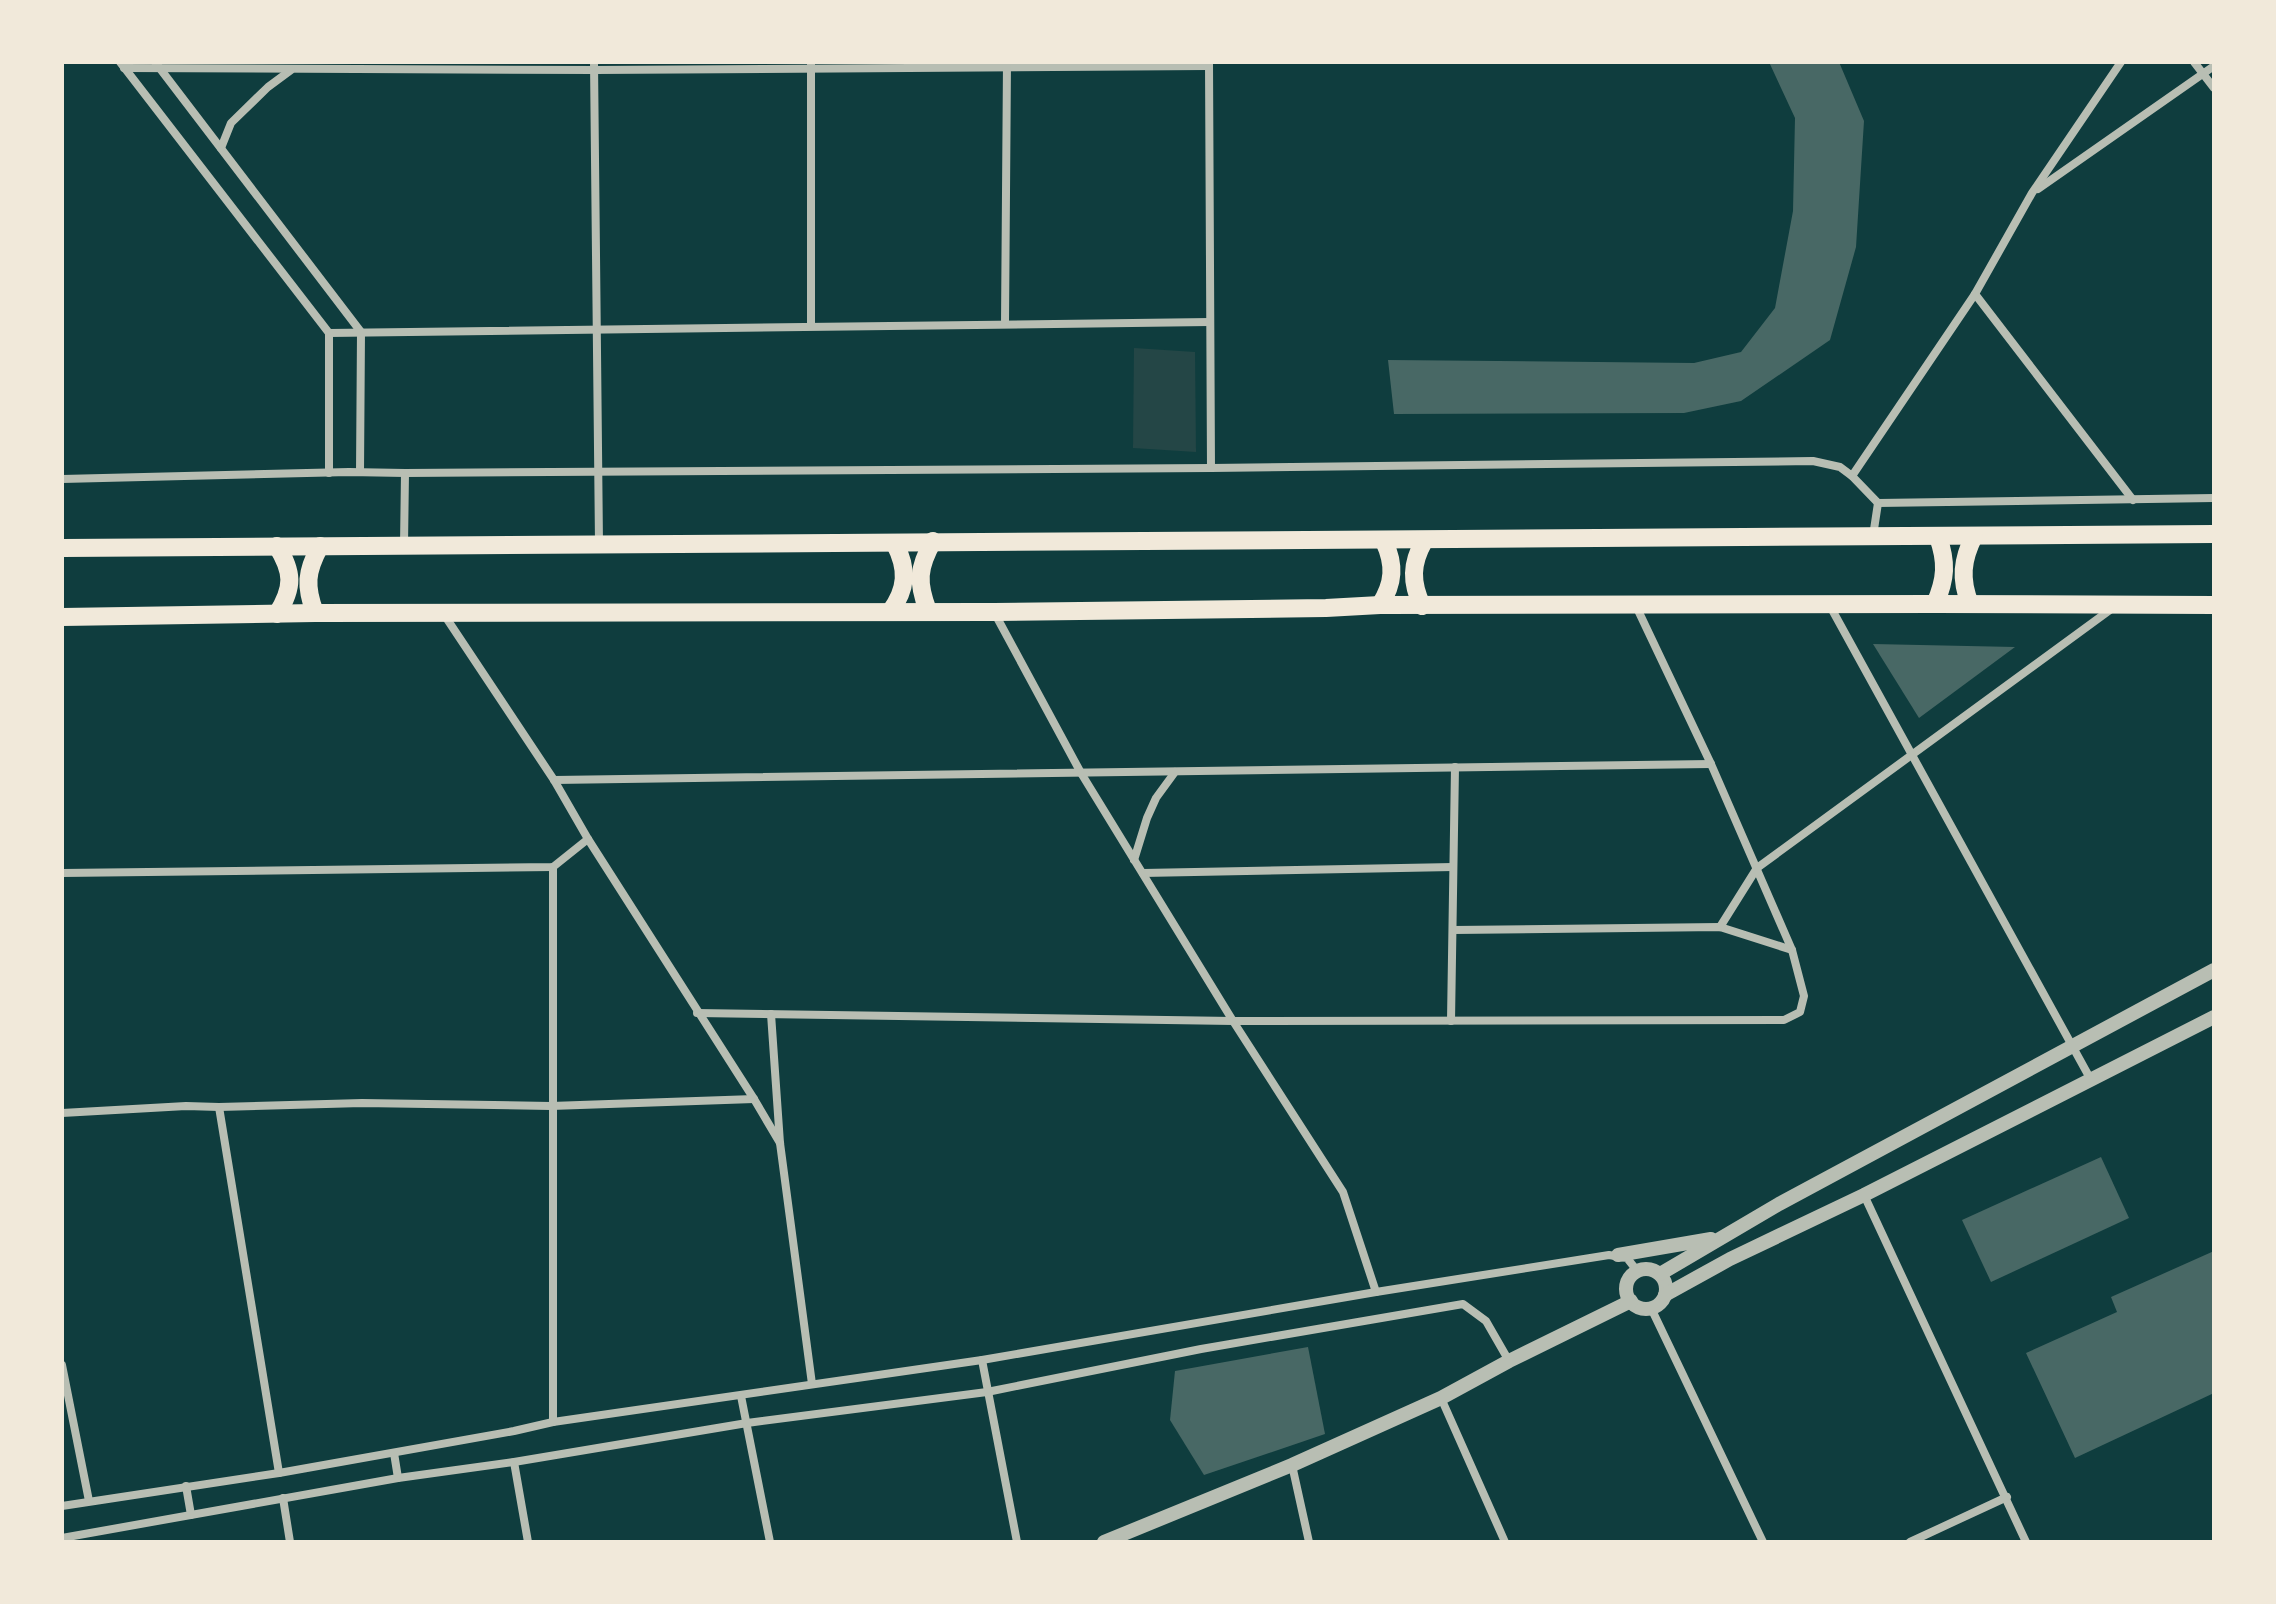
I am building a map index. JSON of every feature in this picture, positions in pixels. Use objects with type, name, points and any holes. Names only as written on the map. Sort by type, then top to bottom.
[{"type":"main road","points":[[62,548],[2214,534]]},
{"type":"main road","points":[[1970,604],[1962,569],[1974,536]]},
{"type":"main road","points":[[1935,604],[1943,588],[1946,571],[1938,537]]},
{"type":"main road","points":[[928,611],[921,593],[919,575],[923,558],[933,541]]},
{"type":"main road","points":[[1380,605],[1389,591],[1393,574],[1391,556],[1384,541]]},
{"type":"main road","points":[[1422,606],[1412,573],[1416,555],[1424,541]]},
{"type":"main road","points":[[890,612],[904,586],[902,557],[895,544]]},
{"type":"main road","points":[[277,546],[287,562],[290,580],[287,598],[277,614]]},
{"type":"main road","points":[[315,613],[307,579],[311,562],[320,546]]},
{"type":"main road","points":[[62,617],[315,613],[994,612],[1380,605],[1970,604],[2211,609]]},
{"type":"street","points":[[1852,476],[1975,294],[2032,193],[2121,62]]},
{"type":"street","points":[[2194,62],[2214,88]]},
{"type":"street","points":[[122,65],[293,69],[1208,64],[1211,468]]},
{"type":"street","points":[[122,65],[329,333],[329,473]]},
{"type":"street","points":[[157,65],[361,332],[360,472]]},
{"type":"street","points":[[1005,324],[1007,65]]},
{"type":"street","points":[[594,66],[599,544]]},
{"type":"street","points":[[811,66],[811,326]]},
{"type":"street","points":[[2032,193],[2214,66]]},
{"type":"street","points":[[221,148],[231,123],[268,87],[293,69]]},
{"type":"street","points":[[1975,294],[2133,500]]},
{"type":"street","points":[[329,333],[1210,322]]},
{"type":"street","points":[[62,479],[360,472],[1211,468],[1813,461],[1840,467],[1878,503],[2214,498]]},
{"type":"street","points":[[404,545],[405,473]]},
{"type":"street","points":[[1873,536],[1878,503]]},
{"type":"street","points":[[1830,605],[2091,1080]]},
{"type":"street","points":[[1720,927],[1757,868],[2117,605]]},
{"type":"street","points":[[697,1013],[1233,1021],[1784,1020],[1800,1012],[1804,996],[1792,950],[1711,764],[1636,606]]},
{"type":"street","points":[[994,612],[1081,773],[1233,1021],[1343,1192],[1376,1292]]},
{"type":"street","points":[[442,613],[554,780],[780,1143]]},
{"type":"street","points":[[554,780],[1711,764]]},
{"type":"street","points":[[1451,1021],[1455,767]]},
{"type":"street","points":[[1134,860],[1151,808],[1175,772]]},
{"type":"street","points":[[62,873],[553,867],[588,839]]},
{"type":"street","points":[[553,867],[553,1422]]},
{"type":"street","points":[[1143,873],[1453,867]]},
{"type":"street","points":[[1453,930],[1720,927],[1792,950]]},
{"type":"street","points":[[1660,1274],[1720,1237],[2214,970]]},
{"type":"street","points":[[771,1014],[780,1143],[812,1384]]},
{"type":"street","points":[[1665,1295],[1730,1259],[1864,1195],[2214,1017]]},
{"type":"street","points":[[62,1113],[186,1106],[362,1103],[551,1106],[754,1099]]},
{"type":"street","points":[[219,1107],[279,1473]]},
{"type":"street","points":[[1864,1195],[2026,1542]]},
{"type":"street","points":[[62,1506],[279,1473],[553,1422],[982,1360],[1720,1237]]},
{"type":"street","points":[[1618,1255],[1627,1258],[1638,1272]]},
{"type":"street","points":[[1653,1270],[1660,1274],[1666,1287],[1665,1295],[1661,1302],[1651,1308],[1640,1308],[1631,1301],[1626,1291],[1627,1283],[1638,1272],[1653,1270]]},
{"type":"street","points":[[1104,1542],[1292,1465],[1441,1398],[1631,1301]]},
{"type":"street","points":[[62,1538],[95,1538],[191,1515],[398,1478],[747,1423],[987,1392],[1201,1349],[1463,1304],[1486,1321],[1509,1361]]},
{"type":"street","points":[[1651,1308],[1763,1542]]},
{"type":"street","points":[[982,1360],[1017,1542]]},
{"type":"street","points":[[62,1365],[89,1501]]},
{"type":"street","points":[[741,1396],[770,1542]]},
{"type":"street","points":[[1441,1398],[1505,1542]]},
{"type":"street","points":[[394,1453],[398,1478]]},
{"type":"street","points":[[514,1462],[528,1542]]},
{"type":"street","points":[[1292,1465],[1309,1542]]},
{"type":"street","points":[[186,1486],[191,1515]]},
{"type":"street","points":[[1910,1542],[2007,1497]]},
{"type":"street","points":[[283,1498],[290,1542]]},
{"type":"shaded area","points":[[1134,348],[1195,352],[1196,452],[1133,448]]},
{"type":"building","points":[[1769,62],[1839,62],[1864,121],[1856,247],[1830,340],[1741,401],[1684,413],[1394,414],[1388,360],[1694,363],[1741,352],[1775,308],[1793,211],[1795,118]]},
{"type":"building","points":[[1873,644],[2015,647],[1919,718]]},
{"type":"building","points":[[2101,1157],[2129,1218],[1991,1282],[1962,1220]]},
{"type":"building","points":[[2214,1251],[2214,1393],[2075,1458],[2026,1353],[2117,1312],[2111,1297]]},
{"type":"building","points":[[1308,1347],[1325,1434],[1204,1475],[1170,1420],[1175,1371]]}]
